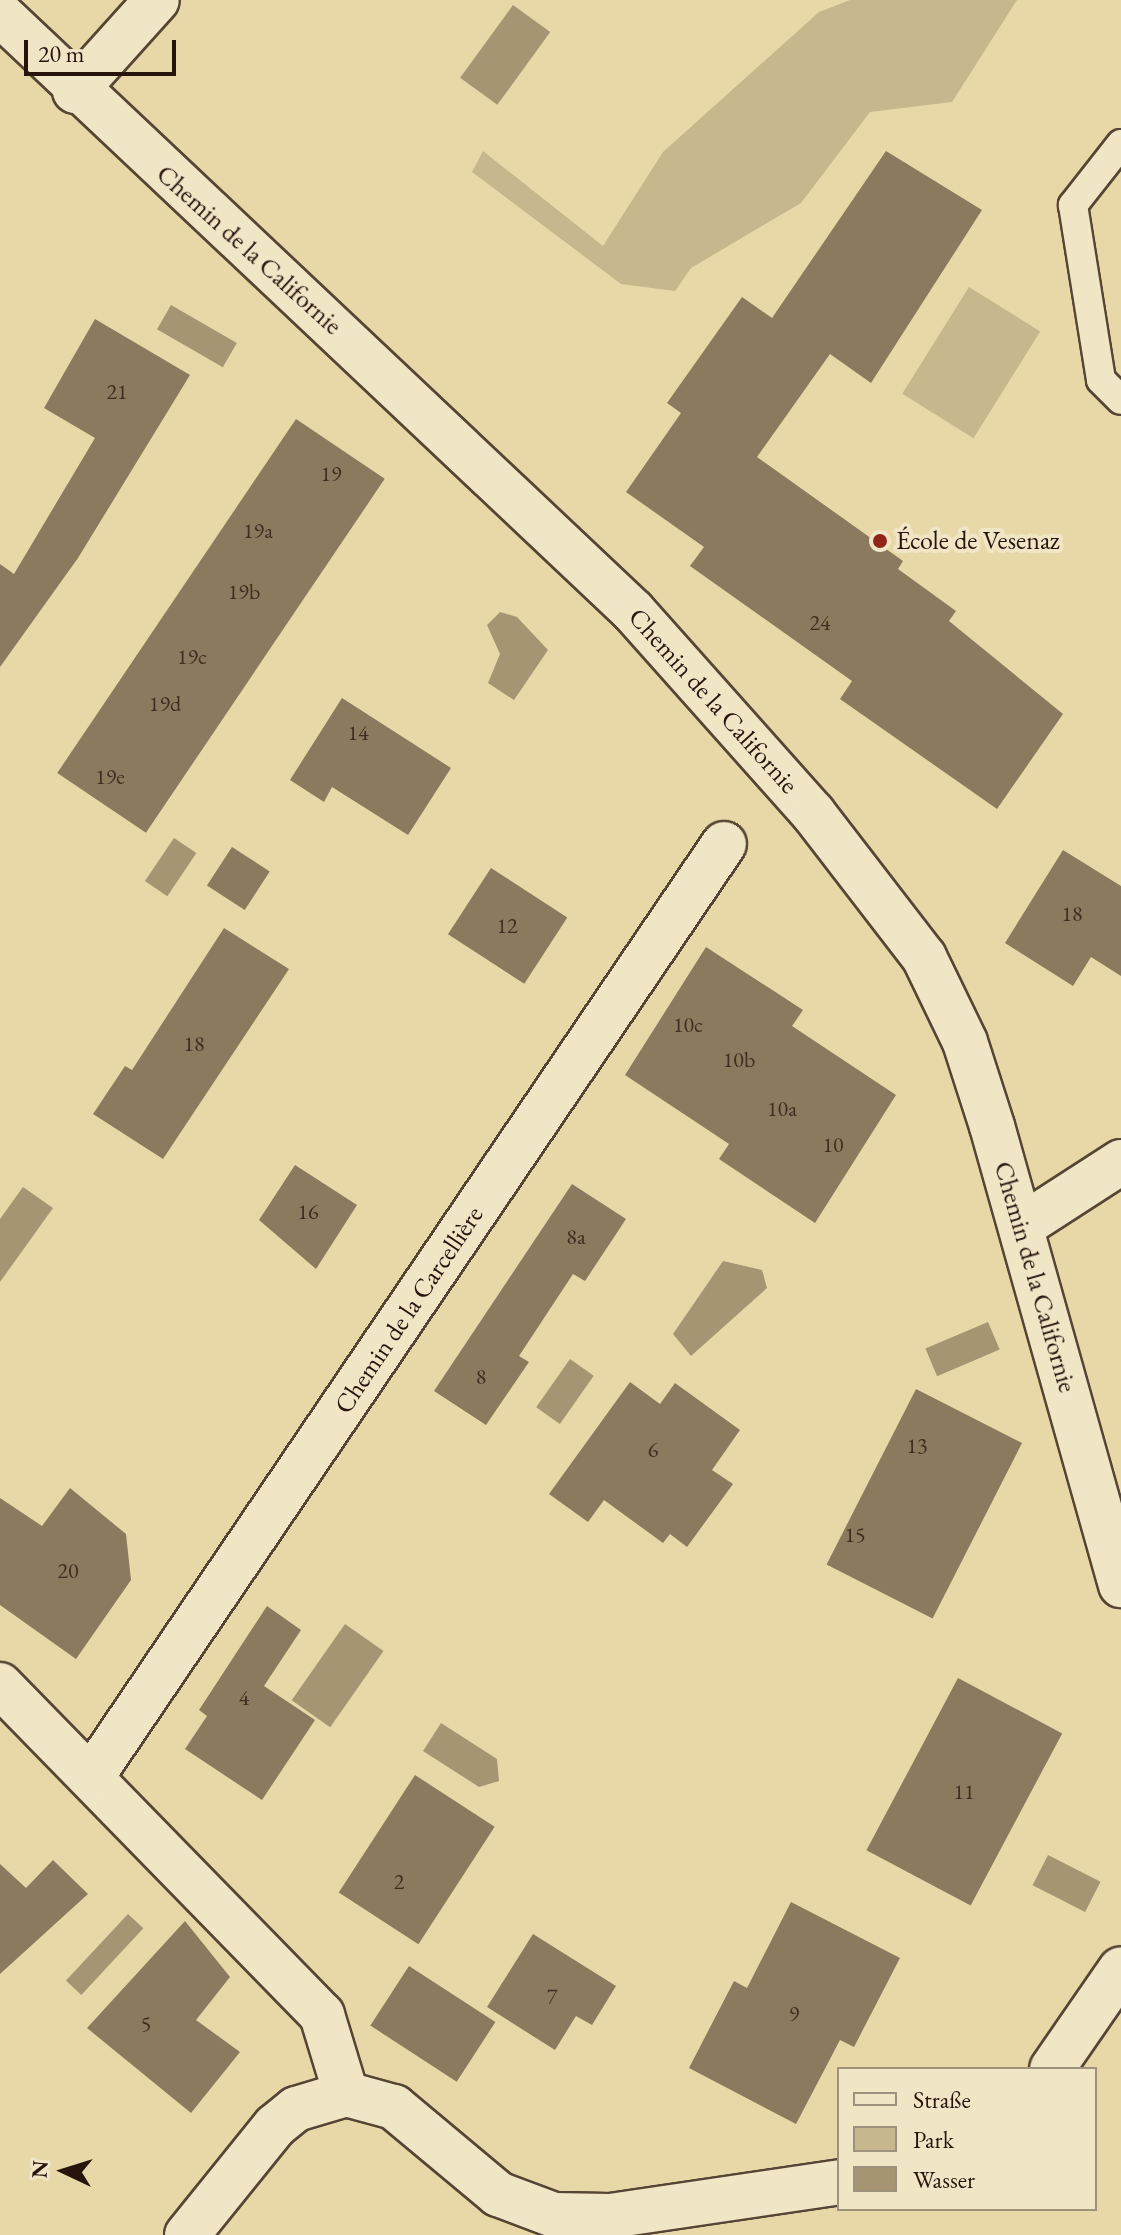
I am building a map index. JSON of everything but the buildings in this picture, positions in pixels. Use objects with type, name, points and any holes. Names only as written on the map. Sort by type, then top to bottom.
[{"type":"street","points":[[75,91],[157,0]]},
{"type":"street","name":"Chemin de la Californie","points":[[0,14],[75,91],[611,589],[813,813],[945,993],[1022,1226],[1121,1585]]},
{"type":"street","name":"Chemin de la Carcellière","points":[[92,1776],[724,844]]},
{"type":"street","points":[[1022,1226],[1121,1162]]},
{"type":"street","points":[[0,1685],[322,2015],[346,2094]]},
{"type":"street","points":[[1053,2067],[1121,1969]]},
{"type":"street","points":[[187,2235],[275,2126],[296,2109],[346,2094],[394,2107],[528,2221],[610,2216],[837,2182]]},
{"type":"lane","points":[[1121,144],[1073,205],[1101,380],[1121,400]]},
{"type":"green space","points":[[850,0],[1017,0],[952,102],[870,112],[801,203],[691,268],[675,291],[621,284],[472,172],[483,151],[603,246],[663,152],[819,12]]},
{"type":"green space","points":[[969,287],[1040,332],[973,438],[902,394]]},
{"type":"water","points":[[513,5],[550,32],[497,105],[460,78]]},
{"type":"water","points":[[171,305],[237,343],[223,367],[157,329]]},
{"type":"water","points":[[500,612],[517,617],[548,650],[514,700],[488,683],[500,654],[487,625]]},
{"type":"water","points":[[174,838],[196,853],[167,896],[145,881]]},
{"type":"water","points":[[23,1187],[53,1208],[0,1282],[0,1219]]},
{"type":"water","points":[[723,1261],[762,1270],[767,1288],[691,1356],[673,1334]]},
{"type":"water","points":[[988,1322],[1000,1350],[937,1376],[925,1349]]},
{"type":"water","points":[[570,1359],[594,1376],[560,1424],[536,1407]]},
{"type":"water","points":[[345,1624],[384,1651],[330,1727],[292,1700]]},
{"type":"water","points":[[441,1723],[497,1759],[499,1781],[479,1787],[423,1751]]},
{"type":"water","points":[[1048,1855],[1101,1882],[1085,1912],[1033,1885]]},
{"type":"water","points":[[128,1914],[143,1928],[81,1995],[66,1981]]},
{"type":"place","name":"École de Vesenaz","points":[[880,541]]}]
